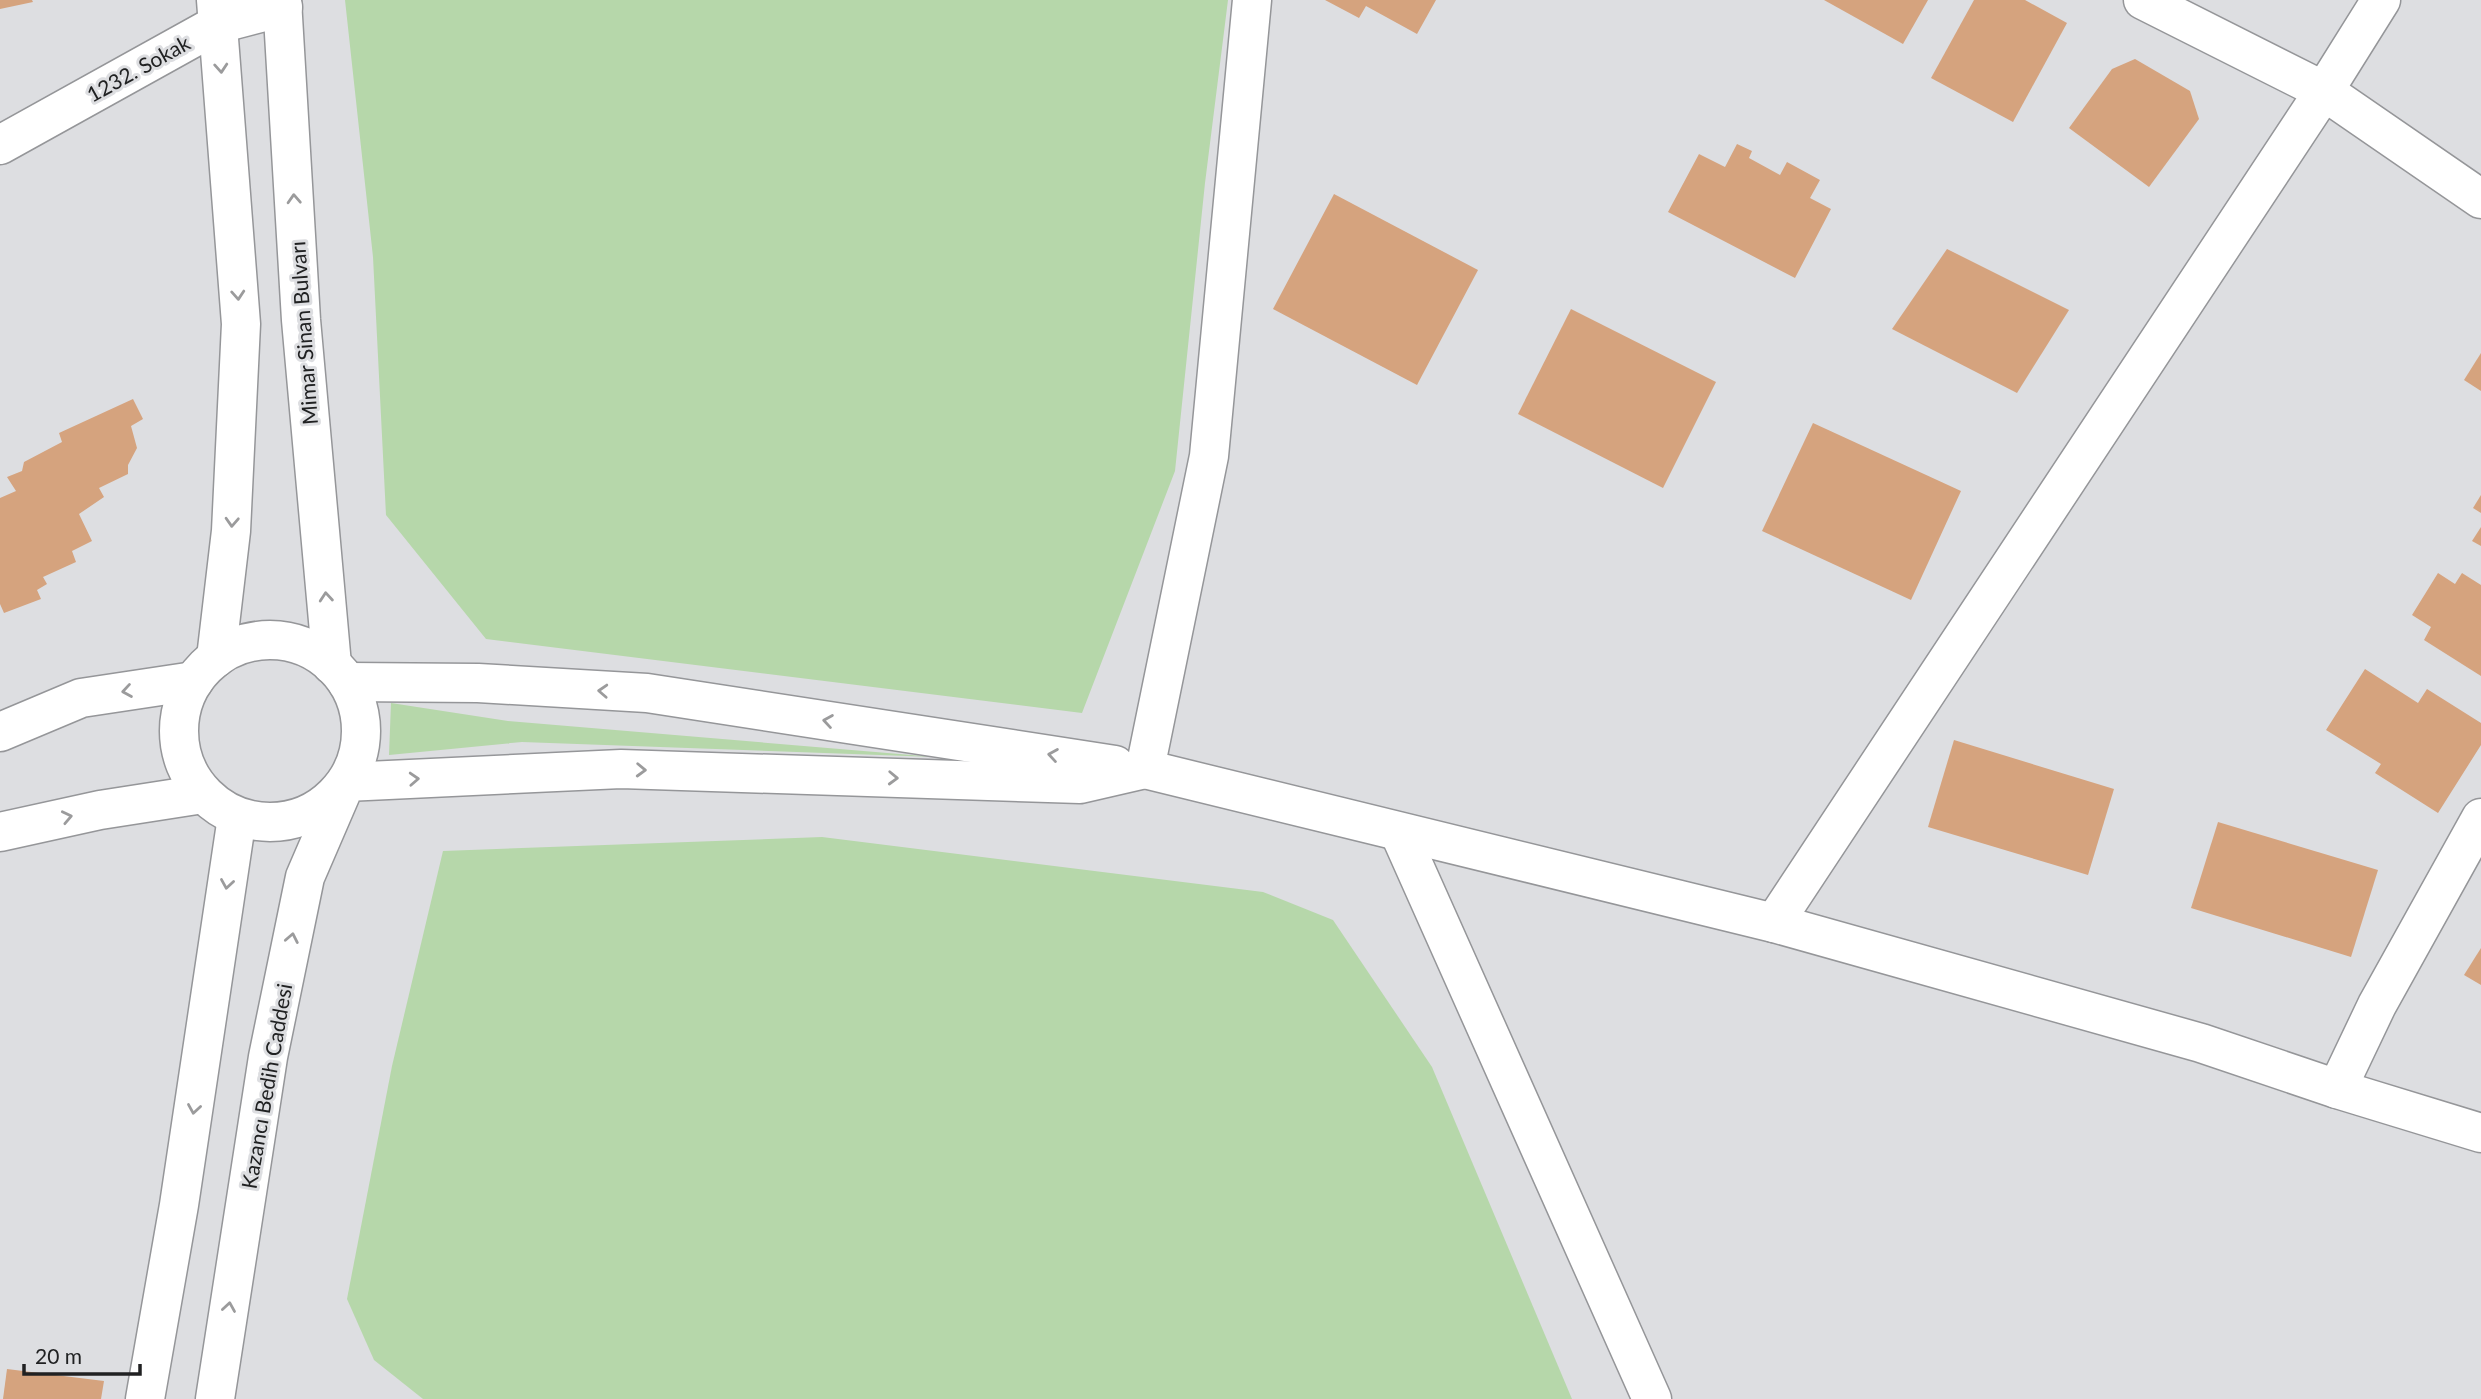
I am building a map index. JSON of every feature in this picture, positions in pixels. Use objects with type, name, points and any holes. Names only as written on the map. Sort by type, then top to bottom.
[{"type":"main road","points":[[1145,769],[1209,457],[1252,0]]},
{"type":"main road","points":[[2143,0],[2324,91],[2481,199]]},
{"type":"main road","points":[[1774,923],[2324,91],[2381,0]]},
{"type":"main road","name":"1232. Sokak","points":[[0,145],[217,12],[282,3]]},
{"type":"main road","name":"Mimar Sinan Bulvarı","points":[[282,3],[301,320],[339,673]]},
{"type":"main road","points":[[0,732],[81,698],[205,670],[244,644],[275,640],[306,648],[339,673],[357,706],[361,732],[357,758],[346,782],[325,804],[298,818],[268,822],[237,817],[219,807],[203,794],[189,774],[180,751],[178,727],[183,703],[205,670],[231,531],[241,324],[217,12]]},
{"type":"main road","points":[[339,673],[647,693],[1145,769],[1774,923],[2201,1043],[2337,1089],[2481,1132]]},
{"type":"main road","points":[[346,782],[621,769],[1080,784],[1145,769]]},
{"type":"main road","name":"Kazancı Bedih Caddesi","points":[[215,1399],[268,1057],[304,877],[346,782]]},
{"type":"main road","points":[[0,832],[100,810],[203,794]]},
{"type":"main road","points":[[145,1399],[179,1205],[237,817]]},
{"type":"main road","points":[[2337,1089],[2377,1005],[2481,818]]},
{"type":"main road","points":[[1399,832],[1652,1399]]},
{"type":"green space","points":[[345,0],[1228,0],[1205,183],[1175,471],[1082,713],[486,639],[386,515],[373,257]]},
{"type":"green space","points":[[391,703],[508,721],[935,757],[522,742],[389,755]]},
{"type":"green space","points":[[822,837],[1263,892],[1333,920],[1432,1067],[1572,1399],[423,1399],[374,1360],[347,1299],[392,1066],[443,851]]},
{"type":"building","points":[[0,0],[32,0],[33,2],[0,9]]},
{"type":"building","points":[[1325,0],[1436,0],[1417,34],[1366,6],[1359,18]]},
{"type":"building","points":[[1824,0],[1928,0],[1903,44]]},
{"type":"building","points":[[1974,0],[2025,0],[2067,23],[2013,122],[1931,78]]},
{"type":"building","points":[[2135,59],[2190,91],[2199,119],[2149,187],[2069,128],[2112,69]]},
{"type":"building","points":[[1737,144],[1752,151],[1749,158],[1780,175],[1787,162],[1820,180],[1810,198],[1831,209],[1795,278],[1668,212],[1699,154],[1725,167]]},
{"type":"building","points":[[1334,194],[1478,270],[1417,385],[1273,309]]},
{"type":"building","points":[[1947,249],[2069,310],[2017,393],[1892,329]]},
{"type":"building","points":[[1571,309],[1716,382],[1663,488],[1518,414]]},
{"type":"building","points":[[2481,353],[2481,391],[2464,380]]},
{"type":"building","points":[[133,399],[143,419],[131,426],[137,448],[128,465],[128,474],[99,488],[104,497],[79,514],[92,541],[72,551],[76,562],[43,577],[47,584],[37,590],[41,599],[4,613],[0,604],[0,498],[16,491],[7,477],[22,471],[24,462],[62,442],[59,433]]},
{"type":"building","points":[[1813,423],[1961,491],[1911,600],[1762,531]]},
{"type":"building","points":[[2481,495],[2481,513],[2473,508]]},
{"type":"building","points":[[2481,527],[2481,546],[2472,541]]},
{"type":"building","points":[[2438,573],[2455,584],[2462,573],[2481,585],[2481,676],[2424,640],[2431,627],[2412,615]]},
{"type":"building","points":[[2365,669],[2418,703],[2427,689],[2481,723],[2481,745],[2438,813],[2375,773],[2381,764],[2326,730]]},
{"type":"building","points":[[1954,740],[2114,789],[2088,875],[1928,827]]},
{"type":"building","points":[[2218,822],[2378,870],[2351,957],[2191,908]]},
{"type":"building","points":[[2481,948],[2481,985],[2464,975]]},
{"type":"building","points":[[7,1369],[104,1381],[101,1399],[3,1399]]}]
